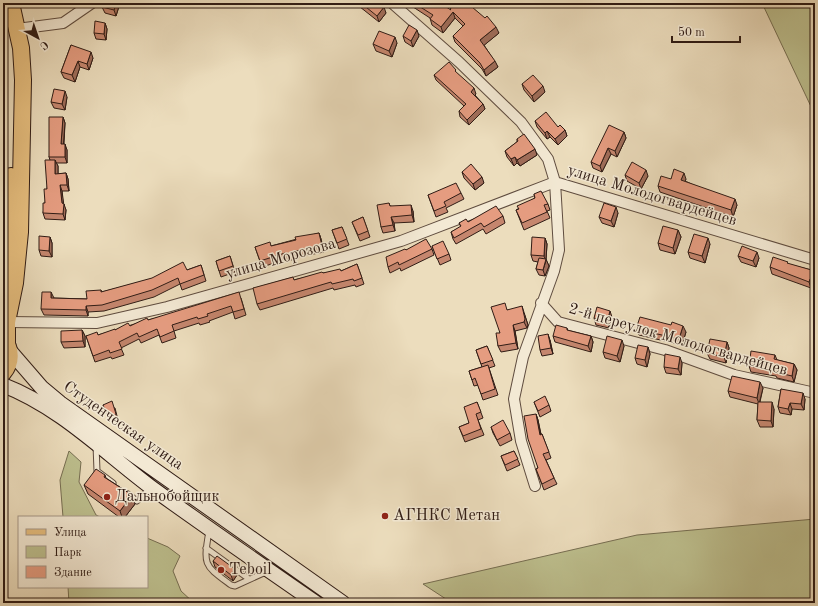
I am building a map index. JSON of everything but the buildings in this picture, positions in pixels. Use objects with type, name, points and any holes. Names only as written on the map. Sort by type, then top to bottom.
[{"type":"main road","points":[[3,373],[8,366],[7,322],[17,269],[22,180],[23,74],[21,48],[10,3]]},
{"type":"main road","points":[[3,5],[12,48],[13,78],[11,182],[7,257],[3,280]]},
{"type":"main road","name":"Студенческая улица","points":[[7,344],[42,388],[343,603]]},
{"type":"main road","name":"Студенческая улица","points":[[3,385],[35,399],[96,442],[152,487],[316,603]]},
{"type":"street","points":[[17,29],[63,23],[92,3]]},
{"type":"street","name":"улица Молодогвардейцев","points":[[392,3],[459,62],[521,122],[548,159],[555,182],[815,260]]},
{"type":"street","points":[[535,486],[520,441],[514,399],[523,357],[541,303],[554,271],[559,250],[555,182]]},
{"type":"street","name":"улица Морозова","points":[[7,322],[97,323],[167,307],[401,241],[555,182]]},
{"type":"street","name":"2-й переулок Молодогвардейцев","points":[[541,303],[558,322],[665,350],[734,375],[815,393]]},
{"type":"lane","points":[[96,442],[97,471],[137,502],[152,487]]},
{"type":"lane","points":[[210,528],[205,558],[209,569],[231,585],[235,586],[269,571]]},
{"type":"lane","points":[[206,548],[249,579]]},
{"type":"green space","points":[[762,3],[815,3],[815,115]]},
{"type":"green space","points":[[69,451],[81,462],[79,482],[96,515],[98,516],[63,516],[60,480]]},
{"type":"green space","points":[[815,519],[815,603],[452,603],[423,584],[637,535]]},
{"type":"green space","points":[[148,538],[168,547],[180,556],[173,571],[181,591],[194,603],[69,603],[68,588],[148,588]]},
{"type":"place","name":"Дальнобойщик","points":[[107,497]]},
{"type":"place","name":"АГНКС Метан","points":[[385,516]]},
{"type":"place","name":"Teboil","points":[[221,570]]}]
